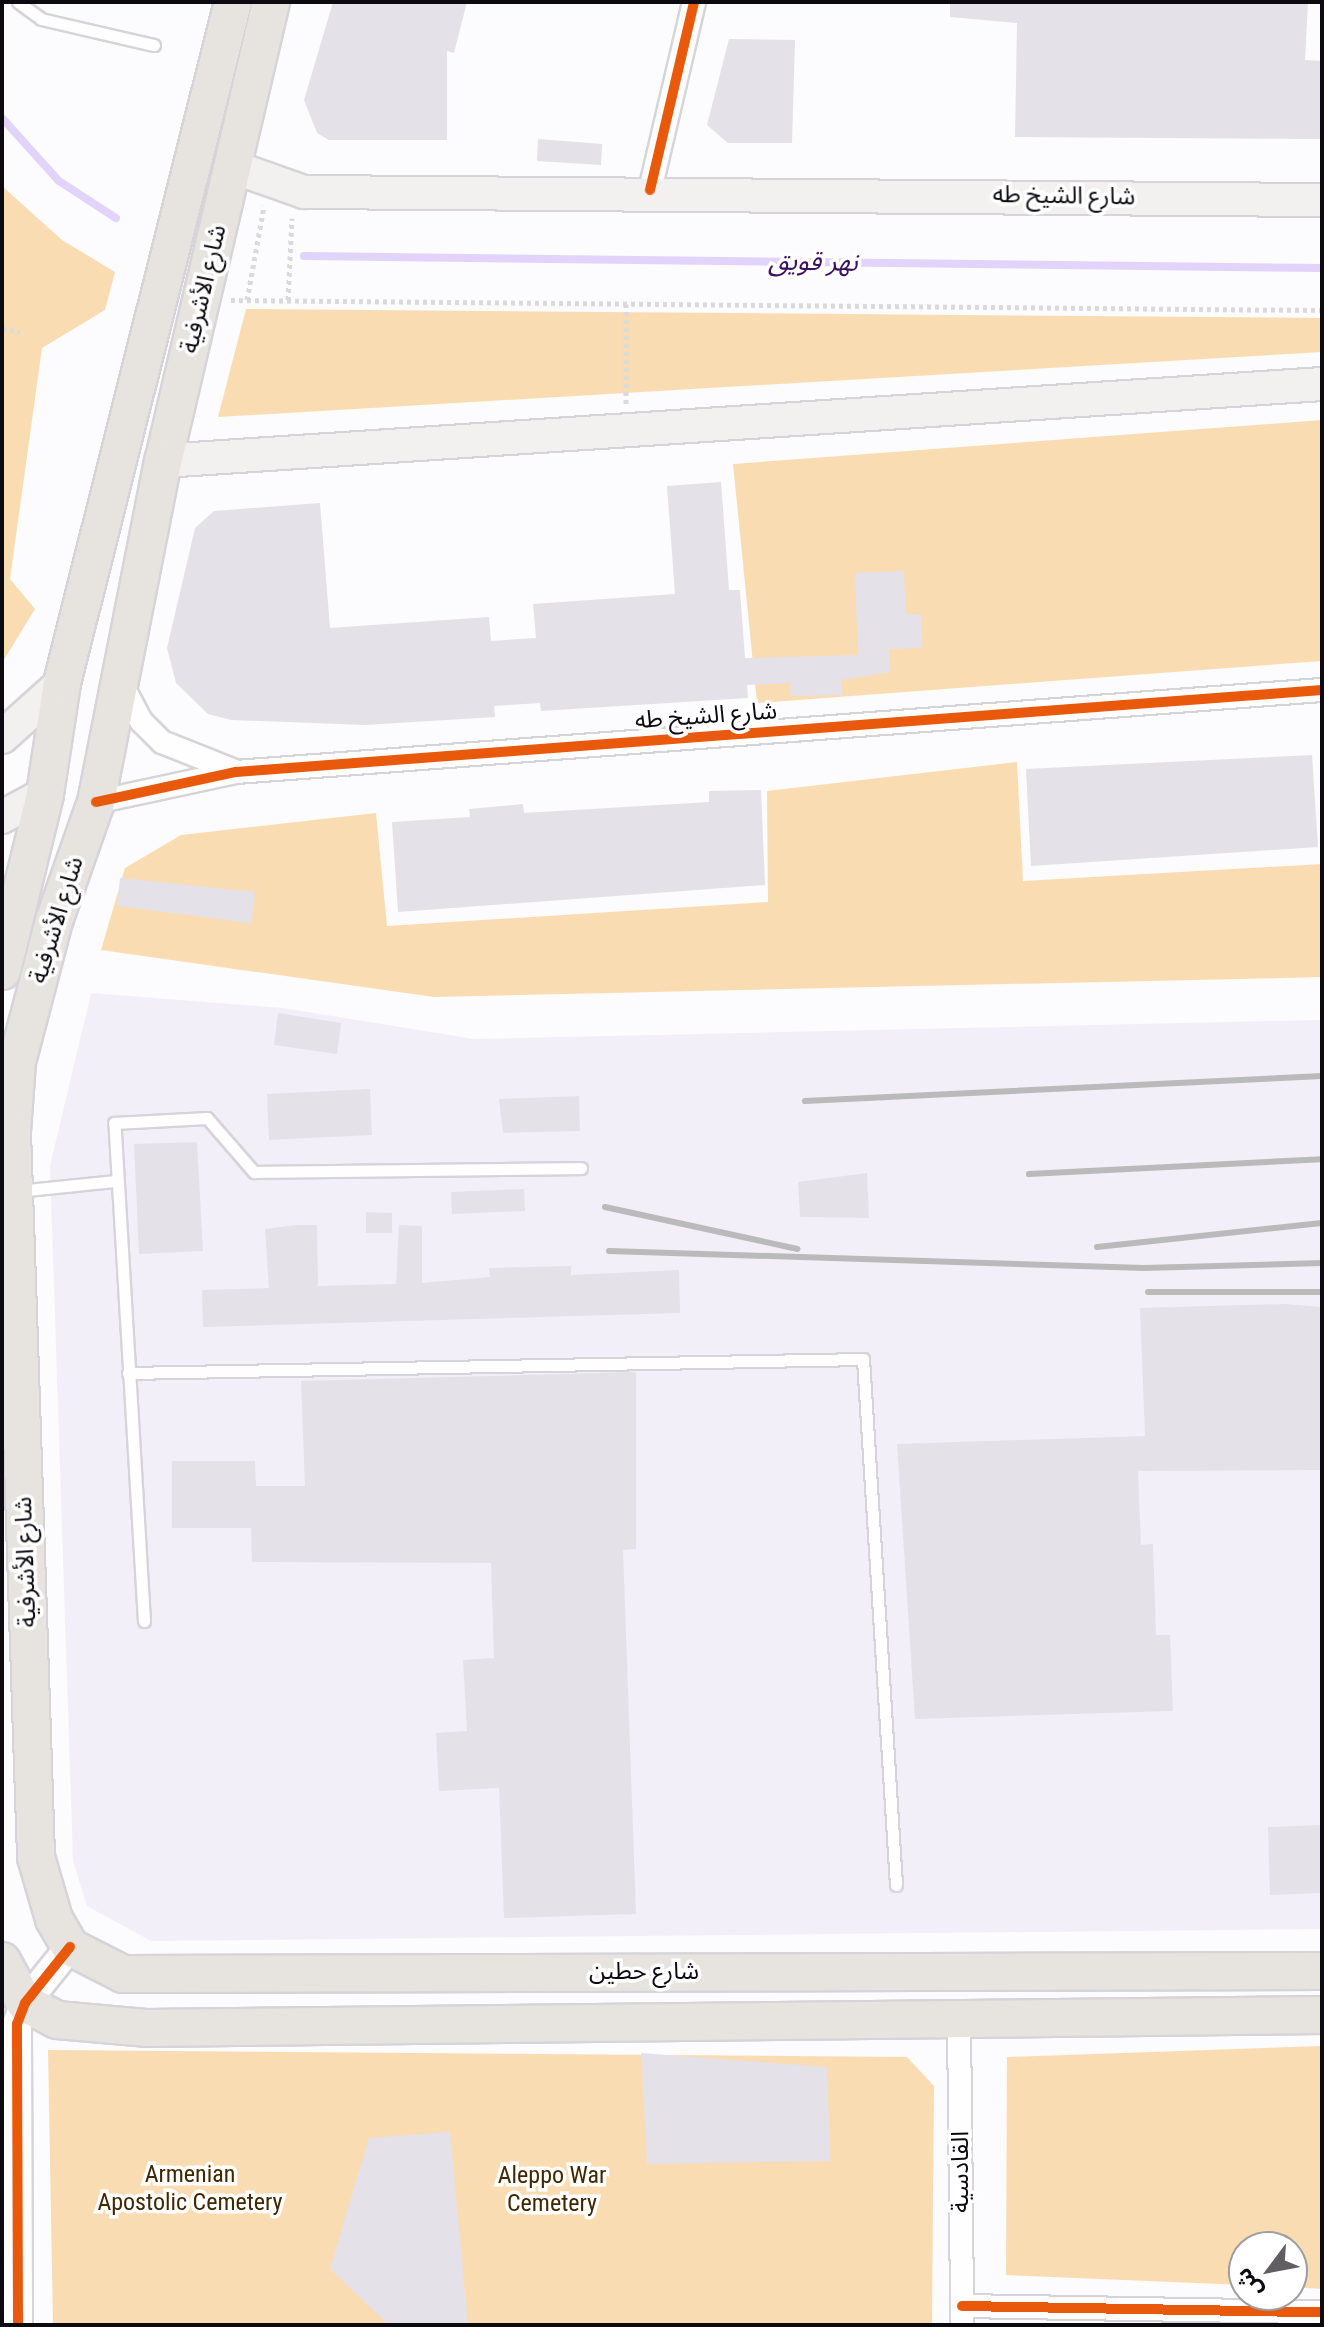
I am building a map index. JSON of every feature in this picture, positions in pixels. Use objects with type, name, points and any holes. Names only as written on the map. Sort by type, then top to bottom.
[{"type":"main road","name":"شارع الأشرفية","points":[[2,971],[8,898],[45,794],[62,683],[233,2]]},
{"type":"main road","name":"شارع الأشرفية","points":[[70,1947],[54,1919],[36,1857],[14,1191],[17,1062],[54,921],[96,802],[118,676],[163,461],[271,2]]},
{"type":"main road","name":"شارع الشيخ طه","points":[[233,167],[281,183],[1322,200]]},
{"type":"main road","points":[[163,461],[1322,384]]},
{"type":"main road","points":[[2,737],[62,683]]},
{"type":"main road","points":[[2,817],[45,794],[96,802]]},
{"type":"main road","name":"شارع حطين","points":[[70,1947],[123,1974],[1322,1971]]},
{"type":"main road","points":[[2,1961],[25,2003]]},
{"type":"main road","name":"شارع حطين","points":[[25,2003],[57,2020],[146,2028],[1322,2015]]},
{"type":"street","points":[[650,190],[694,2]]},
{"type":"street","points":[[118,676],[141,721],[162,742],[192,759],[236,772]]},
{"type":"street","name":"شارع الشيخ طه","points":[[96,802],[236,772],[1322,690]]},
{"type":"street","points":[[18,2325],[13,2054],[25,2003],[70,1947]]},
{"type":"street","name":"القادسية","points":[[959,2019],[962,2316]]},
{"type":"street","points":[[962,2316],[1271,2318],[1322,2312]]},
{"type":"lane","points":[[18,2],[41,19],[154,45]]},
{"type":"lane","points":[[144,1621],[115,1181],[114,1123],[207,1118],[254,1172],[581,1168]]},
{"type":"lane","points":[[14,1191],[115,1181]]},
{"type":"lane","points":[[128,1373],[863,1359],[896,1885]]},
{"type":"path","points":[[247,300],[281,183]]},
{"type":"path","points":[[281,183],[288,300]]},
{"type":"path","points":[[201,300],[1322,310]]},
{"type":"path","points":[[626,304],[627,430]]},
{"type":"path","points":[[2,328],[20,332]]},
{"type":"shaded area","points":[[91,993],[283,1008],[474,1039],[1322,1020],[1322,1929],[151,1941],[87,1906],[73,1861],[50,1166]]},
{"type":"green space","points":[[2,186],[62,240],[115,272],[105,310],[42,348],[10,579],[35,609],[2,663]]},
{"type":"green space","points":[[246,309],[1322,318],[1322,352],[218,417]]},
{"type":"green space","points":[[1322,420],[1322,661],[757,703],[733,464]]},
{"type":"green space","points":[[1017,762],[1023,881],[1322,864],[1322,977],[434,997],[101,950],[125,868],[181,835],[376,813],[387,926],[768,902],[767,791]]},
{"type":"green space","points":[[1322,2046],[1322,2289],[1308,2288],[1308,2231],[1228,2231],[1228,2284],[1006,2275],[1007,2057]]},
{"type":"green space","name":"Armenian Apostolic Cemetery","points":[[48,2050],[907,2057],[934,2086],[932,2325],[53,2325]]},
{"type":"building","points":[[333,2],[467,2],[454,53],[447,51],[447,140],[329,140],[317,133],[304,100]]},
{"type":"building","points":[[950,2],[1308,2],[1305,60],[1322,61],[1322,139],[1015,137],[1017,23],[950,17]]},
{"type":"building","points":[[729,39],[795,40],[792,143],[728,143],[707,125]]},
{"type":"building","points":[[538,139],[602,144],[601,165],[537,161]]},
{"type":"building","points":[[721,482],[729,590],[740,590],[745,658],[858,655],[855,573],[904,571],[906,614],[921,614],[922,648],[889,649],[890,672],[841,680],[842,695],[790,696],[790,683],[747,685],[748,698],[541,711],[540,703],[494,706],[495,717],[365,725],[231,720],[208,714],[176,683],[167,648],[195,528],[214,511],[320,503],[330,628],[489,617],[491,641],[536,638],[533,604],[675,594],[667,486]]},
{"type":"building","points":[[1312,755],[1318,847],[1031,866],[1026,769]]},
{"type":"building","points":[[761,790],[765,885],[398,912],[392,822],[470,817],[469,809],[523,804],[524,813],[709,802],[709,791]]},
{"type":"building","points":[[120,878],[255,892],[251,923],[117,906]]},
{"type":"building","points":[[278,1013],[341,1023],[337,1054],[274,1045]]},
{"type":"building","points":[[370,1089],[372,1135],[269,1140],[267,1094]]},
{"type":"building","points":[[579,1096],[580,1131],[503,1133],[499,1099]]},
{"type":"building","points":[[197,1142],[203,1251],[139,1254],[134,1144]]},
{"type":"building","points":[[867,1173],[869,1218],[800,1217],[798,1182]]},
{"type":"building","points":[[524,1189],[525,1211],[452,1214],[451,1192]]},
{"type":"building","points":[[366,1212],[392,1213],[392,1233],[366,1233]]},
{"type":"building","points":[[317,1225],[318,1286],[396,1284],[399,1225],[422,1226],[422,1283],[490,1277],[489,1268],[571,1266],[571,1275],[679,1270],[680,1313],[203,1327],[202,1290],[269,1288],[265,1229]]},
{"type":"building","points":[[1284,1304],[1322,1307],[1322,1470],[1138,1471],[1141,1545],[1153,1544],[1156,1635],[1170,1635],[1173,1711],[915,1719],[897,1444],[1145,1436],[1140,1308]]},
{"type":"building","points":[[636,1372],[636,1549],[623,1550],[636,1914],[504,1918],[499,1788],[439,1791],[436,1733],[467,1731],[463,1660],[494,1658],[491,1563],[252,1562],[251,1528],[172,1528],[172,1461],[255,1461],[256,1486],[305,1486],[301,1381]]},
{"type":"building","points":[[1322,1825],[1322,1893],[1270,1895],[1268,1827]]},
{"type":"building","points":[[641,2053],[827,2067],[830,2161],[647,2164]]},
{"type":"building","points":[[450,2132],[468,2325],[389,2325],[330,2269],[369,2138]]},
{"type":"waterway","name":"نهر قويق","points":[[2,118],[59,181],[116,218]]},
{"type":"waterway","name":"نهر قويق","points":[[304,256],[1322,268]]},
{"type":"railway","points":[[805,1101],[1322,1076]]},
{"type":"railway","points":[[1029,1174],[1322,1159]]},
{"type":"railway","points":[[605,1207],[797,1249]]},
{"type":"railway","points":[[1097,1247],[1322,1223]]},
{"type":"railway","points":[[609,1251],[1144,1268],[1322,1263]]},
{"type":"railway","points":[[1148,1292],[1322,1292]]},
{"type":"cycle path","points":[[650,190],[694,2]]},
{"type":"cycle path","points":[[96,802],[236,772],[1322,690]]},
{"type":"cycle path","points":[[18,2325],[17,2024],[25,2003],[70,1947]]},
{"type":"cycle path","points":[[962,2306],[1322,2312]]},
{"type":"park label","name":"Aleppo War Cemetery","points":[[552,2190]]}]
